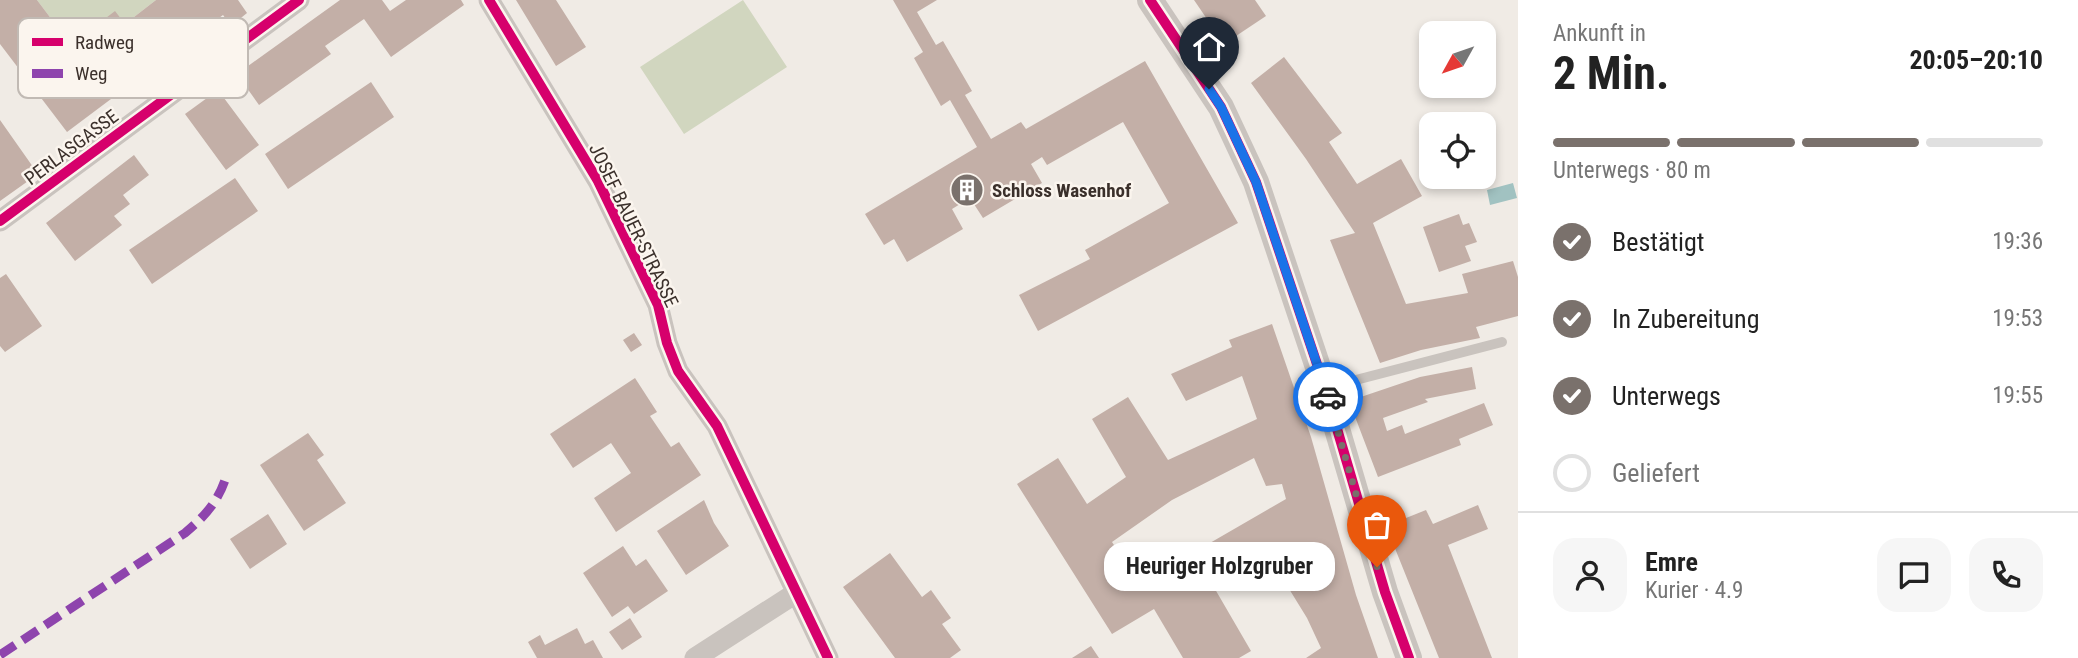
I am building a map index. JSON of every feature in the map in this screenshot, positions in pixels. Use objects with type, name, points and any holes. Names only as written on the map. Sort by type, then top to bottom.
[{"type":"street","name":"PERLASGASSE","points":[[248,38],[299,0]]},
{"type":"street","name":"JOSEF BAUER-STRASSE","points":[[489,0],[598,181],[658,304],[667,342],[678,371],[718,426],[828,658]]},
{"type":"street","points":[[1150,0],[1221,107],[1256,182],[1325,388],[1385,592],[1409,658]]},
{"type":"street","name":"PERLASGASSE","points":[[0,222],[167,98]]},
{"type":"street","points":[[695,658],[796,593]]},
{"type":"lane","points":[[1325,388],[1502,342]]},
{"type":"green space","points":[[37,0],[156,0],[133,18],[51,18]]},
{"type":"green space","points":[[743,0],[787,67],[684,134],[640,67]]},
{"type":"water","points":[[1513,183],[1517,198],[1490,205],[1487,190]]},
{"type":"building","points":[[0,0],[37,0],[51,18],[18,18],[18,68],[0,44]]},
{"type":"building","points":[[156,0],[238,0],[247,13],[241,18],[225,18],[223,15],[219,18],[133,18]]},
{"type":"building","points":[[340,0],[382,0],[390,11],[406,0],[461,0],[464,5],[391,57],[364,19],[325,46],[331,54],[259,105],[248,90],[248,66]]},
{"type":"building","points":[[516,0],[556,0],[586,47],[556,66]]},
{"type":"building","points":[[893,0],[937,0],[917,12],[936,45],[943,41],[972,91],[965,95],[991,139],[1021,122],[1026,129],[1145,61],[1238,223],[1038,331],[1019,295],[1090,259],[1085,250],[1169,203],[1123,122],[1047,165],[1042,157],[1031,164],[1042,183],[983,218],[970,198],[952,209],[963,229],[907,262],[894,239],[884,245],[865,214],[977,147],[950,100],[941,106],[914,58],[923,52]]},
{"type":"building","points":[[1194,0],[1255,0],[1266,16],[1224,44]]},
{"type":"building","points":[[115,11],[120,18],[106,18]]},
{"type":"building","points":[[1284,57],[1342,133],[1329,142],[1357,184],[1401,159],[1422,196],[1373,223],[1406,304],[1468,293],[1462,274],[1513,261],[1518,277],[1518,316],[1476,327],[1480,338],[1421,350],[1380,363],[1330,240],[1355,233],[1251,83]]},
{"type":"building","points":[[371,82],[394,117],[288,189],[265,154]]},
{"type":"building","points":[[41,98],[112,98],[67,132]]},
{"type":"building","points":[[207,98],[224,98],[259,145],[226,170],[185,114]]},
{"type":"building","points":[[0,120],[38,174],[0,201]]},
{"type":"building","points":[[134,155],[149,175],[123,195],[130,204],[114,216],[122,225],[75,261],[46,223]]},
{"type":"building","points":[[235,178],[258,211],[152,284],[129,250]]},
{"type":"building","points":[[1459,214],[1463,225],[1469,223],[1477,242],[1465,246],[1471,261],[1439,272],[1423,227]]},
{"type":"building","points":[[6,274],[42,326],[5,352],[0,346],[0,278]]},
{"type":"building","points":[[1272,324],[1311,437],[1356,595],[1378,658],[1306,658],[1321,648],[1307,618],[1262,545],[1208,577],[1251,651],[1239,658],[1183,658],[1154,609],[1112,634],[1017,484],[1058,458],[1087,504],[1126,477],[1092,419],[1128,397],[1168,460],[1257,419],[1242,376],[1186,401],[1171,374],[1232,347],[1229,340]],"holes":[[[1254,458],[1266,486],[1282,484],[1286,499],[1139,584],[1112,542],[1172,500]]]},
{"type":"building","points":[[634,333],[642,345],[631,352],[623,340]]},
{"type":"building","points":[[1472,367],[1476,389],[1425,399],[1428,402],[1383,418],[1387,431],[1402,425],[1405,434],[1484,403],[1493,425],[1459,439],[1461,445],[1378,477],[1349,401],[1420,377]]},
{"type":"building","points":[[635,378],[657,412],[650,416],[671,447],[679,442],[701,475],[616,532],[594,498],[631,473],[611,443],[573,468],[550,434]]},
{"type":"building","points":[[308,433],[324,455],[317,460],[346,503],[304,531],[260,465]]},
{"type":"building","points":[[704,500],[714,523],[729,546],[686,575],[657,531]]},
{"type":"building","points":[[1478,505],[1488,529],[1448,545],[1492,658],[1439,658],[1386,526],[1426,510],[1433,524]]},
{"type":"building","points":[[268,514],[287,544],[250,569],[230,539]]},
{"type":"building","points":[[623,546],[636,566],[646,559],[668,591],[634,614],[628,606],[612,617],[583,573]]},
{"type":"building","points":[[890,553],[922,597],[931,590],[951,618],[942,624],[961,650],[950,658],[895,658],[843,587]]},
{"type":"building","points":[[630,618],[642,637],[622,650],[609,632]]},
{"type":"building","points":[[577,628],[585,644],[593,640],[603,658],[537,658],[528,642],[540,635],[545,645]]},
{"type":"building","points":[[1091,646],[1099,658],[1072,658]]},
{"type":"marked path","points":[[0,655],[185,533],[210,508],[226,477]]},
{"type":"cycle path","points":[[248,38],[299,0]]},
{"type":"cycle path","points":[[489,0],[598,181],[658,305],[667,343],[678,371],[717,426],[828,658]]},
{"type":"cycle path","points":[[1150,0],[1221,107],[1256,182],[1325,388],[1385,592],[1409,658]]},
{"type":"cycle path","points":[[0,221],[166,98]]},
{"type":"way so far","points":[[1328,397],[1377,567]]},
{"type":"place","name":"Schloss Wasenhof","points":[[967,190]]},
{"type":"place","name":"Heuriger Holzgruber","points":[[1377,567]]},
{"type":"route","points":[[1209,89],[1221,107],[1256,182],[1328,397]]}]
